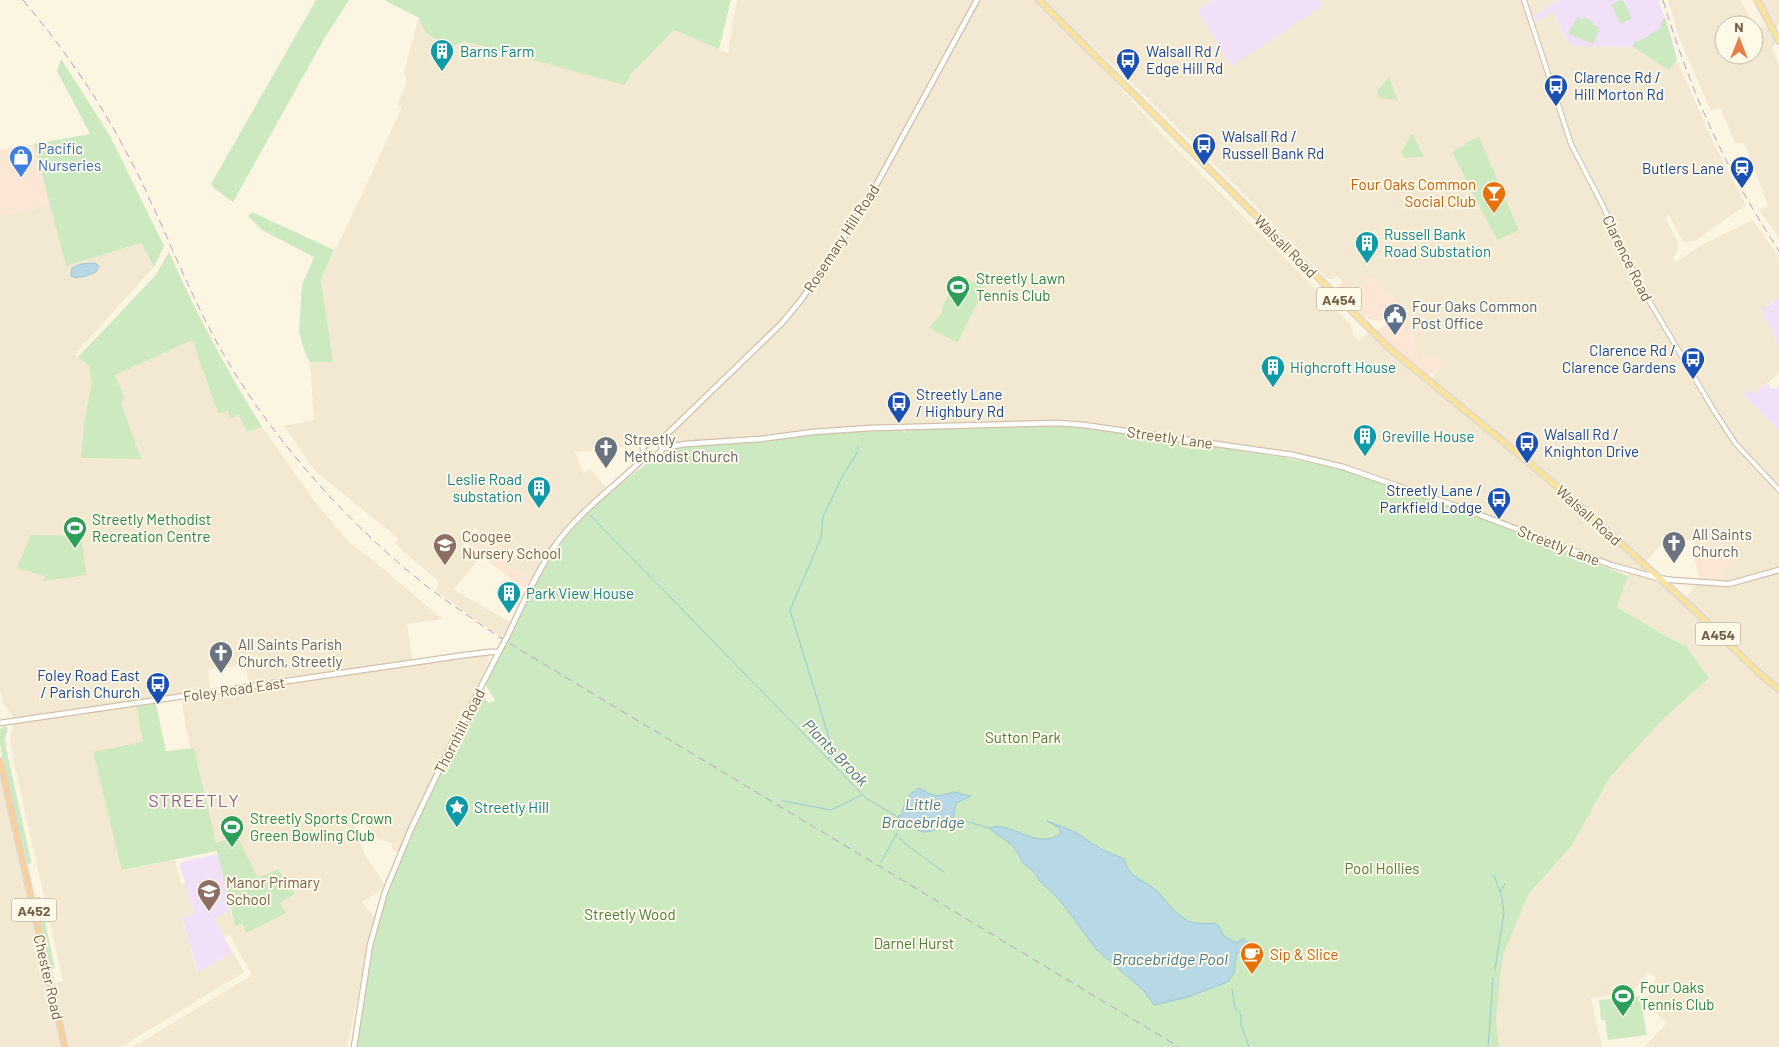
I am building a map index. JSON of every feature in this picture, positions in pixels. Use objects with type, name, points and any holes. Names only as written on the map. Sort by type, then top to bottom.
[{"type":"highway","name":"Chester Road","points":[[0,761],[65,1047]]},
{"type":"main road","name":"Rosemary Hill Road","points":[[659,442],[782,323],[801,300],[874,189],[977,0]]},
{"type":"main road","name":"Walsall Road","points":[[1039,0],[1389,348],[1533,466],[1647,572],[1658,578]]},
{"type":"main road","points":[[1757,0],[1779,41]]},
{"type":"main road","name":"Streetly Lane","points":[[663,448],[684,444],[871,428],[1058,424],[1100,427],[1293,455],[1343,467],[1458,507],[1612,565],[1647,572]]},
{"type":"main road","points":[[652,441],[659,442],[663,448],[658,454],[646,456],[643,452],[644,445],[652,441]]},
{"type":"main road","name":"Thornhill Road","points":[[354,1047],[370,945],[378,910],[411,829],[447,754],[554,546],[589,508],[646,456]]},
{"type":"main road","points":[[1658,578],[1729,584],[1779,570]]},
{"type":"main road","name":"A454","points":[[1658,578],[1760,674],[1779,689]]},
{"type":"main road","points":[[1668,586],[1672,580]]},
{"type":"main road","name":"Foley Road East","points":[[0,723],[465,655],[499,652]]},
{"type":"street","name":"Clarence Road","points":[[1524,0],[1571,144],[1641,286],[1708,401],[1735,443],[1779,490]]},
{"type":"shaded area","points":[[737,0],[1213,0],[1197,10],[1323,6],[1320,0],[1558,0],[1534,16],[1536,21],[1553,12],[1565,37],[1573,46],[1633,47],[1669,70],[1677,60],[1714,144],[1746,205],[1696,240],[1689,242],[1683,242],[1669,215],[1665,217],[1679,245],[1673,258],[1676,262],[1707,242],[1753,220],[1779,257],[1779,298],[1767,305],[1774,337],[1779,346],[1779,374],[1752,394],[1743,395],[1779,430],[1779,1047],[1644,1047],[1667,1023],[1642,999],[1648,996],[1656,977],[1648,972],[1635,989],[1634,995],[1625,994],[1591,998],[1603,1047],[1499,1047],[1496,1019],[1504,953],[1528,895],[1572,845],[1610,777],[1660,722],[1709,678],[1686,646],[1617,607],[1630,569],[1378,475],[1344,464],[1296,453],[1069,420],[856,427],[673,443],[656,439],[643,443],[640,446],[575,452],[583,473],[590,469],[606,488],[559,536],[532,581],[504,562],[510,554],[475,528],[461,548],[477,561],[453,590],[511,622],[502,638],[436,591],[439,582],[395,544],[398,538],[316,472],[284,426],[314,420],[310,362],[333,361],[321,280],[402,107],[397,105],[407,82],[404,71],[419,18],[629,76],[674,30],[728,53]],"holes":[[[1087,42],[1122,73],[1324,276],[1329,279],[1337,276],[1353,293],[1370,277],[1392,297],[1401,318],[1415,339],[1415,351],[1421,359],[1444,367],[1433,374],[1434,377],[1425,382],[1368,333],[1359,341],[1353,335],[1351,325],[1162,134],[1084,48]],[[1479,138],[1519,229],[1497,240],[1453,152],[1465,145],[1465,143]],[[985,288],[958,342],[930,329],[942,313],[950,290]],[[1674,536],[1691,541],[1698,547],[1707,541],[1714,548],[1724,544],[1725,585],[1696,585],[1681,602],[1642,566],[1667,538],[1669,540]]]},
{"type":"shaded area","points":[[1213,0],[1320,0],[1323,6],[1231,66],[1197,10]]},
{"type":"shaded area","points":[[1558,0],[1658,0],[1671,35],[1677,60],[1669,70],[1633,47],[1573,46],[1565,37],[1553,12],[1536,22],[1534,16]]},
{"type":"shaded area","points":[[1668,0],[1740,0],[1749,15],[1714,15],[1714,65],[1764,65],[1764,25],[1766,28],[1768,27],[1776,42],[1772,50],[1779,64],[1779,238],[1759,210],[1768,206],[1744,142],[1736,144],[1720,108],[1711,111],[1679,37]]},
{"type":"shaded area","points":[[1760,0],[1779,0],[1779,26],[1775,27]]},
{"type":"shaded area","name":"Pacific Nurseries","points":[[34,144],[50,205],[0,216],[0,150]]},
{"type":"shaded area","points":[[50,205],[66,265],[141,243],[154,267],[75,354],[89,366],[92,383],[84,422],[81,458],[140,459],[121,403],[125,397],[115,375],[192,340],[218,412],[228,411],[239,415],[247,432],[262,427],[315,502],[349,542],[442,619],[407,624],[413,661],[249,684],[245,665],[208,669],[210,688],[136,700],[143,742],[122,870],[175,860],[181,884],[185,883],[194,914],[182,919],[197,971],[233,952],[244,972],[121,1047],[70,1047],[55,983],[63,981],[14,763],[10,739],[15,719],[3,704],[0,692],[0,216]]},
{"type":"shaded area","points":[[1370,277],[1392,297],[1399,312],[1379,321],[1365,318],[1338,290],[1342,281],[1354,293]]},
{"type":"shaded area","points":[[1779,298],[1779,346],[1761,310]]},
{"type":"shaded area","points":[[1401,318],[1415,339],[1418,346],[1415,351],[1421,359],[1430,353],[1444,367],[1428,376],[1388,345],[1375,332]]},
{"type":"shaded area","points":[[1767,383],[1771,388],[1777,389],[1779,387],[1779,430],[1743,395],[1749,391],[1752,394]]},
{"type":"shaded area","points":[[478,530],[511,554],[504,562],[532,581],[526,589],[469,547],[469,543]]},
{"type":"shaded area","points":[[1707,541],[1714,548],[1724,544],[1734,563],[1725,568],[1725,580],[1700,579],[1692,552]]},
{"type":"shaded area","points":[[486,654],[489,657],[489,664],[399,854],[392,849],[392,843],[376,839],[369,833],[363,821],[354,824],[364,854],[383,881],[383,886],[380,891],[362,902],[374,917],[347,1047],[133,1047],[252,975],[230,935],[223,936],[214,917],[230,910],[235,926],[241,924],[246,933],[286,913],[280,903],[258,878],[216,844],[194,748],[190,747],[181,700]]},
{"type":"shaded area","points":[[0,779],[61,1047],[0,1047]]},
{"type":"shaded area","name":"Manor Primary School","points":[[218,854],[230,910],[214,918],[232,952],[198,972],[182,918],[194,914],[180,866],[184,861]]},
{"type":"green space","points":[[316,0],[349,0],[324,39],[233,202],[211,184]]},
{"type":"green space","points":[[384,0],[731,0],[719,49],[674,30],[629,76],[624,85],[464,41],[451,47],[426,33],[419,18]]},
{"type":"green space","points":[[1623,0],[1632,18],[1621,24],[1611,5]]},
{"type":"green space","points":[[1577,17],[1583,20],[1584,17],[1600,28],[1593,44],[1568,34]]},
{"type":"green space","points":[[1665,17],[1677,60],[1669,70],[1633,47],[1635,41],[1637,42],[1661,28],[1661,22]]},
{"type":"green space","points":[[61,59],[109,134],[164,246],[154,267],[141,243],[66,266],[34,144],[90,134],[57,71]]},
{"type":"green space","points":[[1389,77],[1398,101],[1379,97],[1377,91]]},
{"type":"green space","points":[[1412,134],[1424,157],[1405,158],[1401,153]]},
{"type":"green space","points":[[1479,137],[1519,230],[1497,240],[1452,152],[1465,145],[1464,143]]},
{"type":"green space","points":[[252,212],[334,250],[321,280],[333,362],[310,362],[305,353],[299,332],[302,285],[314,257],[262,230],[248,216]]},
{"type":"green space","points":[[169,252],[212,341],[262,427],[247,432],[239,415],[230,419],[228,411],[218,413],[192,340],[115,375],[125,397],[121,403],[141,459],[81,458],[84,422],[92,383],[89,366],[78,357],[155,276]]},
{"type":"green space","name":"Streetly Lawn Tennis Club","points":[[959,274],[985,288],[958,342],[956,342],[929,328],[942,313],[942,307]]},
{"type":"green space","name":"Sutton Park","points":[[1058,426],[1170,440],[1280,457],[1343,470],[1459,510],[1628,576],[1617,607],[1686,646],[1709,678],[1660,722],[1610,777],[1572,845],[1528,895],[1504,953],[1496,1019],[1499,1047],[356,1047],[377,922],[402,853],[476,701],[485,699],[489,703],[495,700],[485,684],[534,587],[569,533],[596,504],[649,462],[684,446],[761,441],[813,434],[902,430],[905,433],[906,430],[927,429]]},
{"type":"green space","points":[[31,535],[81,536],[86,575],[43,581],[45,576],[17,568]]},
{"type":"green space","points":[[155,700],[166,751],[194,748],[216,843],[237,836],[258,878],[278,869],[295,894],[280,903],[286,913],[246,933],[242,924],[235,926],[217,851],[122,870],[93,752],[143,742],[136,703]]},
{"type":"green space","points":[[5,726],[8,728],[5,738],[6,748],[31,861],[28,864],[3,763],[0,729]]},
{"type":"green space","points":[[36,897],[40,897],[55,969],[50,969],[34,900]]},
{"type":"green space","name":"Four Oaks Tennis Club","points":[[1640,996],[1647,1035],[1608,1040],[1605,1020],[1601,1020],[1599,1000]]},
{"type":"water","points":[[95,263],[99,266],[96,272],[87,276],[71,276],[72,268],[81,264]]},
{"type":"water","name":"Little Bracebridge","points":[[919,788],[930,794],[940,796],[953,792],[971,796],[956,803],[953,820],[936,829],[925,832],[907,823],[901,824],[898,818],[899,815],[902,815],[909,796]]},
{"type":"water","name":"Bracebridge Pool","points":[[1047,821],[1075,832],[1101,849],[1124,859],[1126,866],[1133,875],[1157,891],[1175,911],[1188,921],[1202,924],[1215,923],[1219,926],[1224,936],[1237,943],[1243,938],[1248,943],[1244,956],[1237,952],[1234,973],[1229,980],[1188,997],[1154,1005],[1144,991],[1097,950],[1059,899],[1024,864],[1013,846],[989,828],[1006,828],[1034,838],[1043,839],[1052,838],[1061,833],[1059,828]]},
{"type":"waterway","points":[[828,759],[834,754],[790,610],[821,538],[823,517],[843,475],[858,451],[858,447]]},
{"type":"waterway","name":"Plants Brook","points":[[590,515],[866,798],[899,818]]},
{"type":"waterway","points":[[783,801],[831,810],[862,795]]},
{"type":"waterway","name":"Plants Brook","points":[[954,818],[989,828]]},
{"type":"waterway","points":[[898,831],[901,824]]},
{"type":"waterway","points":[[881,862],[897,833]]},
{"type":"waterway","points":[[896,834],[904,843],[944,872]]},
{"type":"waterway","points":[[1494,875],[1502,898],[1504,913],[1495,969]]},
{"type":"waterway","points":[[1500,892],[1505,884]]},
{"type":"waterway","points":[[1488,1047],[1493,978]]},
{"type":"waterway","name":"Plants Brook","points":[[1232,989],[1235,1008],[1241,1015],[1241,1025],[1249,1047]]},
{"type":"railway","points":[[23,0],[53,37],[118,136],[211,331],[244,388],[290,451],[342,510],[370,537],[429,588],[499,637],[1179,1047]]},
{"type":"railway","points":[[1663,0],[1685,66],[1712,130],[1743,191],[1779,251]]},
{"type":"place","name":"Barns Farm","points":[[442,72]]},
{"type":"place","name":"Walsall Rd / Edge Hill Rd","points":[[1128,81]]},
{"type":"place","name":"Clarence Rd / Hill Morton Rd","points":[[1556,107]]},
{"type":"place","name":"Walsall Rd / Russell Bank Rd","points":[[1204,166]]},
{"type":"place","name":"Pacific Nurseries","points":[[21,178]]},
{"type":"place","name":"Butlers Lane","points":[[1742,189]]},
{"type":"place","name":"Four Oaks Common Social Club","points":[[1494,214]]},
{"type":"place","name":"Russell Bank Road Substation","points":[[1367,264]]},
{"type":"place","name":"Streetly Lawn Tennis Club","points":[[958,308]]},
{"type":"place","name":"Four Oaks Common Post Office","points":[[1395,336]]},
{"type":"place","name":"Clarence Rd / Clarence Gardens","points":[[1693,380]]},
{"type":"place","name":"Highcroft House","points":[[1273,388]]},
{"type":"place","name":"Streetly Lane / Highbury Rd","points":[[899,424]]},
{"type":"place","name":"Greville House","points":[[1365,457]]},
{"type":"place","name":"Walsall Rd / Knighton Drive","points":[[1527,464]]},
{"type":"place","name":"Streetly Methodist Church","points":[[606,469]]},
{"type":"place","name":"Leslie Road substation","points":[[539,509]]},
{"type":"place","name":"Streetly Lane / Parkfield Lodge","points":[[1499,520]]},
{"type":"place","name":"Streetly Methodist Recreation Centre","points":[[75,549]]},
{"type":"place","name":"All Saints Church","points":[[1674,564]]},
{"type":"place","name":"Coogee Nursery School","points":[[445,566]]},
{"type":"place","name":"Park View House","points":[[509,614]]},
{"type":"place","name":"All Saints Parish Church, Streetly","points":[[221,674]]},
{"type":"place","name":"Foley Road East / Parish Church","points":[[158,705]]},
{"type":"place","name":"Streetly Hill","points":[[457,828]]},
{"type":"place","name":"Streetly Sports Crown Green Bowling Club","points":[[232,848]]},
{"type":"place","name":"Manor Primary School","points":[[209,912]]},
{"type":"place","name":"Sip & Slice","points":[[1252,975]]},
{"type":"place","name":"Four Oaks Tennis Club","points":[[1623,1017]]},
{"type":"district","name":"STREETLY","points":[[194,800]]},
{"type":"park label","name":"Pool Hollies","points":[[1382,868]]},
{"type":"park label","name":"Streetly Wood","points":[[630,914]]},
{"type":"park label","name":"Darnel Hurst","points":[[914,943]]}]
